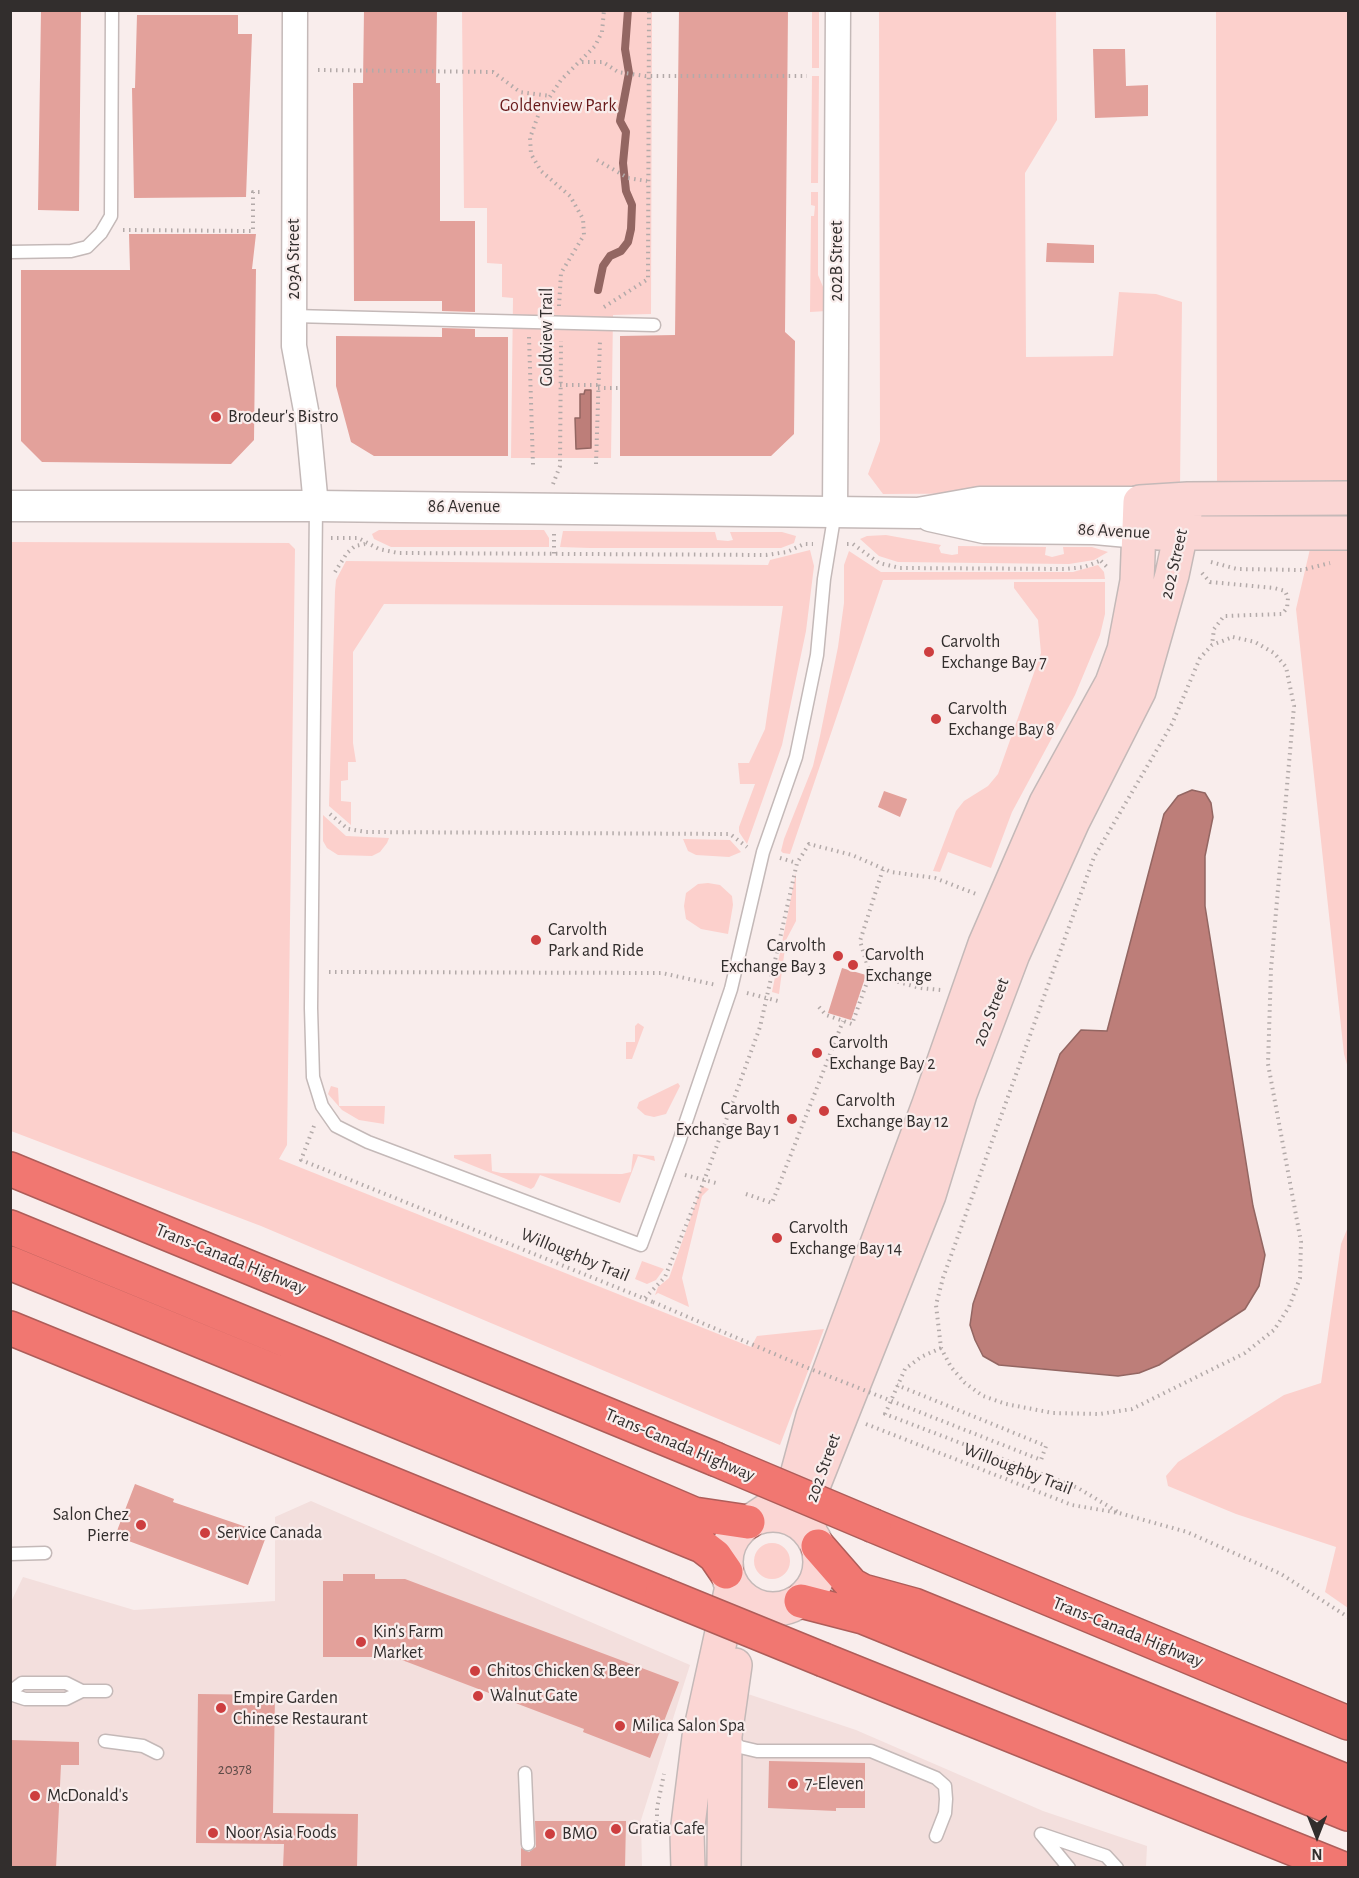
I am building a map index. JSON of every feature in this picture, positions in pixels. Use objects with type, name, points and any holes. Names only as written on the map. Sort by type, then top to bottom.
[{"type":"highway","name":"Trans-Canada Highway","points":[[10,1169],[1348,1723]]},
{"type":"highway","points":[[10,1227],[322,1355],[694,1514],[753,1519]]},
{"type":"highway","points":[[10,1263],[702,1546],[715,1556],[729,1579]]},
{"type":"highway","points":[[10,1328],[1341,1868]]},
{"type":"highway","points":[[814,1539],[852,1585],[863,1591],[914,1605],[1348,1782]]},
{"type":"highway","points":[[787,1605],[863,1617],[1348,1814]]},
{"type":"highway","points":[[1197,1660],[1348,1712]]},
{"type":"main road","name":"86 Avenue","points":[[1139,518],[1188,499],[1348,498]]},
{"type":"main road","name":"202 Street","points":[[814,1539],[807,1515],[808,1499],[929,1195],[960,1094],[1013,954],[1073,821],[1139,691],[1151,658],[1188,499]]},
{"type":"main road","name":"86 Avenue","points":[[1139,518],[1181,533],[1342,547]]},
{"type":"main road","name":"202 Street","points":[[753,1519],[781,1501],[794,1486],[813,1416],[929,1104],[985,944],[1046,803],[1112,683],[1124,650],[1131,620],[1137,581],[1139,518]]},
{"type":"main road","points":[[688,1868],[687,1833],[699,1737],[729,1579],[726,1557],[729,1543],[738,1529],[753,1519],[782,1515],[801,1524],[814,1539],[821,1564],[819,1577],[813,1588],[787,1605],[753,1620],[740,1642],[725,1736],[724,1868]]},
{"type":"main road","points":[[729,1579],[744,1600],[755,1606],[787,1605]]},
{"type":"street","name":"203A Street","points":[[295,10],[293,316],[296,370],[308,421],[316,506]]},
{"type":"street","name":"202B Street","points":[[835,512],[838,10]]},
{"type":"street","name":"86 Avenue","points":[[10,506],[316,506],[918,513],[980,502],[1139,518]]},
{"type":"lane","points":[[10,252],[71,251],[87,247],[101,233],[111,216],[112,10]]},
{"type":"lane","points":[[293,316],[654,325]]},
{"type":"lane","points":[[316,506],[310,972],[313,1077],[322,1106],[336,1126],[368,1142],[641,1245],[731,989],[763,852],[796,757],[817,655],[824,579],[835,512]]},
{"type":"lane","points":[[10,1554],[45,1553]]},
{"type":"lane","points":[[10,1693],[25,1699],[66,1699],[82,1691],[106,1691]]},
{"type":"lane","points":[[725,1736],[740,1747],[757,1751],[870,1751],[936,1778],[945,1786],[946,1799],[945,1813],[936,1836]]},
{"type":"lane","points":[[105,1741],[143,1746],[157,1753]]},
{"type":"lane","points":[[525,1773],[528,1844]]},
{"type":"lane","points":[[1069,1868],[1041,1834],[1106,1856],[1117,1868]]},
{"type":"path","name":"Goldview Trail","points":[[553,488],[553,480],[560,466],[561,273],[584,235],[584,219],[570,196],[541,171],[531,154],[530,138],[533,126],[550,96],[561,80],[581,62],[602,32],[604,10]]},
{"type":"path","points":[[596,464],[601,310],[615,298],[648,279],[649,10]]},
{"type":"path","points":[[581,62],[603,62],[624,73],[634,72],[649,76],[807,76]]},
{"type":"path","points":[[314,70],[492,72],[520,92],[550,96]]},
{"type":"path","points":[[597,160],[628,178],[647,181]]},
{"type":"path","points":[[121,230],[253,231],[253,192],[263,192]]},
{"type":"path","points":[[529,322],[533,465]]},
{"type":"path","points":[[560,385],[620,388]]},
{"type":"path","points":[[554,532],[554,554]]},
{"type":"path","points":[[333,579],[335,568],[347,553],[355,546],[366,543],[398,553],[766,555],[787,552],[804,544]]},
{"type":"path","points":[[853,544],[879,562],[900,568],[1075,569],[1101,561]]},
{"type":"path","points":[[1207,560],[1225,568],[1302,570],[1342,547]]},
{"type":"path","points":[[1201,564],[1202,572],[1210,582],[1274,588],[1284,591],[1288,598],[1287,608],[1282,614],[1224,616],[1214,629],[1212,645]]},
{"type":"path","points":[[1233,637],[1255,642],[1274,653],[1286,668],[1293,696],[1286,807],[1271,969],[1268,1064],[1301,1242],[1300,1278],[1289,1307],[1274,1330],[1245,1353],[1132,1409],[1100,1414],[1053,1413],[1006,1404],[983,1396],[965,1383],[951,1367],[941,1348],[936,1305],[943,1278],[1094,857],[1172,724],[1200,658],[1212,645],[1233,637]]},
{"type":"path","points":[[329,812],[348,829],[366,832],[730,834],[745,846]]},
{"type":"path","points":[[645,1298],[665,1277],[704,1181],[760,1027],[797,863],[809,844],[852,855],[883,869],[935,878],[977,894]]},
{"type":"path","points":[[819,1007],[826,1015],[852,1024],[870,974],[860,941],[883,869]]},
{"type":"path","points":[[310,972],[662,973],[778,1001]]},
{"type":"path","points":[[870,974],[920,988],[945,990]]},
{"type":"path","points":[[746,1194],[772,1203],[843,1021]]},
{"type":"path","name":"Willoughby Trail","points":[[322,1106],[301,1160],[645,1298],[798,1364],[1041,1460],[1046,1446],[897,1385],[885,1414],[1078,1488],[1119,1513]]},
{"type":"path","points":[[668,1170],[716,1184]]},
{"type":"path","points":[[897,1385],[905,1369],[921,1357],[941,1348]]},
{"type":"path","name":"Willoughby Trail","points":[[843,1414],[1072,1505],[1119,1513],[1187,1532],[1290,1580],[1348,1617]]},
{"type":"path","points":[[657,1808],[662,1781]]},
{"type":"shaded area","points":[[585,390],[591,390],[591,448],[576,449],[575,418],[580,418],[580,394],[584,394]]},
{"type":"shaded area","points":[[1192,790],[1205,793],[1211,803],[1213,817],[1205,856],[1205,906],[1253,1206],[1265,1255],[1259,1286],[1245,1309],[1159,1365],[1139,1373],[1118,1376],[999,1365],[983,1356],[975,1340],[970,1325],[973,1304],[1060,1054],[1081,1030],[1107,1031],[1164,814],[1178,796]]},
{"type":"shaded area","name":"Walnut Gate","points":[[311,1501],[690,1665],[641,1820],[642,1867],[11,1867],[10,1604],[23,1577],[134,1610],[275,1601],[275,1517]]},
{"type":"shaded area","points":[[745,1693],[856,1730],[1043,1811],[1147,1846],[1146,1867],[736,1868],[736,1755]]},
{"type":"green space","name":"Goldenview Park","points":[[462,11],[652,11],[651,314],[613,315],[611,458],[511,458],[513,298],[502,297],[502,264],[487,263],[487,208],[464,208]]},
{"type":"green space","points":[[812,11],[819,11],[819,68],[812,68]]},
{"type":"green space","points":[[879,11],[1056,11],[1057,120],[1025,173],[1026,357],[1113,356],[1119,292],[1156,294],[1182,302],[1180,487],[1059,493],[883,494],[868,474],[880,441]]},
{"type":"green space","points":[[1216,11],[1348,11],[1348,480],[1217,481]]},
{"type":"green space","points":[[812,76],[819,76],[818,183],[811,183]]},
{"type":"green space","points":[[811,192],[818,192],[818,275],[827,296],[827,311],[810,312],[811,216],[814,216],[815,206],[811,205]]},
{"type":"green space","points":[[379,530],[544,530],[549,538],[549,547],[391,547],[374,539],[372,534]]},
{"type":"green space","points":[[563,531],[715,532],[717,540],[728,541],[733,540],[730,532],[782,532],[796,536],[794,543],[781,548],[590,548],[560,547]]},
{"type":"green space","points":[[886,535],[941,545],[939,548],[941,553],[952,555],[958,554],[958,546],[1046,547],[1045,555],[1052,557],[1064,554],[1063,547],[1092,547],[1108,552],[1094,560],[1069,564],[898,562],[879,556],[860,539],[867,536]]},
{"type":"green space","points":[[10,542],[289,543],[295,549],[287,1145],[279,1159],[751,1347],[757,1336],[824,1329],[780,1445],[261,1226],[11,1131]]},
{"type":"green space","points":[[1310,549],[1348,549],[1348,1068],[1344,1054],[1296,609]]},
{"type":"green space","points":[[810,550],[814,566],[806,631],[782,745],[747,844],[739,832],[739,827],[755,784],[740,784],[738,763],[749,763],[765,729],[783,606],[384,604],[353,652],[353,743],[356,762],[348,762],[348,780],[341,781],[341,801],[351,802],[351,825],[329,806],[335,591],[336,580],[346,561],[768,565],[770,560]]},
{"type":"green space","points":[[849,551],[881,572],[1073,572],[1098,565],[1104,572],[1105,579],[883,580],[790,854],[783,853],[781,851],[784,839],[813,766],[820,736],[838,647],[844,603],[844,565]]},
{"type":"green space","points":[[1014,582],[1105,582],[1105,614],[1100,635],[1075,695],[1012,812],[991,868],[948,852],[940,872],[933,871],[956,811],[964,801],[988,786],[998,774],[1041,653],[1038,620],[1014,588]]},
{"type":"green space","points":[[323,815],[346,836],[389,838],[380,852],[372,856],[338,855],[327,848],[323,841]]},
{"type":"green space","points":[[683,839],[730,840],[741,852],[729,857],[696,855],[688,851]]},
{"type":"green space","points":[[796,873],[796,921],[786,940],[779,994],[772,992]]},
{"type":"green space","points":[[698,884],[720,885],[732,896],[733,905],[728,934],[701,929],[686,919],[684,906],[686,893]]},
{"type":"green space","points":[[638,1023],[644,1027],[632,1059],[626,1059],[626,1042],[635,1042],[635,1026]]},
{"type":"green space","points":[[678,1083],[680,1086],[666,1114],[654,1117],[645,1115],[637,1108],[639,1102]]},
{"type":"green space","points":[[331,1086],[338,1088],[339,1106],[385,1106],[384,1124],[359,1120],[342,1110],[328,1094]]},
{"type":"green space","points":[[491,1154],[492,1171],[501,1173],[622,1174],[631,1172],[633,1154],[654,1156],[655,1161],[638,1156],[620,1203],[540,1175],[531,1189],[454,1158],[454,1155]]},
{"type":"green space","points":[[702,1186],[709,1189],[702,1196],[682,1278],[689,1307],[658,1293],[655,1295],[658,1287],[669,1278]]},
{"type":"green space","points":[[1348,1227],[1348,1608],[1325,1592],[1336,1547],[1236,1514],[1168,1486],[1166,1476],[1178,1462],[1284,1395],[1321,1383],[1341,1244]]},
{"type":"green space","points":[[642,1261],[664,1269],[656,1280],[647,1284],[635,1279]]},
{"type":"green space","points":[[772,1543],[785,1548],[790,1561],[785,1574],[772,1579],[759,1574],[754,1561],[759,1548]]},
{"type":"building","points":[[41,10],[81,10],[79,211],[38,210]]},
{"type":"building","points":[[364,10],[437,10],[436,83],[440,83],[440,221],[475,221],[475,312],[442,311],[442,301],[354,301],[353,83],[363,83]]},
{"type":"building","points":[[679,10],[788,10],[785,332],[795,341],[794,434],[771,456],[620,456],[620,336],[675,335]]},
{"type":"building","points":[[137,15],[238,15],[238,34],[252,34],[246,197],[134,198],[132,88],[135,88]]},
{"type":"building","points":[[1093,49],[1125,49],[1126,86],[1148,85],[1148,116],[1095,118]]},
{"type":"building","points":[[129,234],[256,234],[252,269],[256,269],[254,440],[231,464],[42,462],[21,441],[21,270],[130,270]]},
{"type":"building","points":[[1047,243],[1094,245],[1094,263],[1046,262]]},
{"type":"building","points":[[442,328],[475,329],[475,337],[508,337],[508,456],[374,456],[351,442],[336,386],[336,336],[442,337]]},
{"type":"building","points":[[884,791],[907,799],[900,817],[878,807]]},
{"type":"building","points":[[842,968],[866,975],[851,1020],[828,1013]]},
{"type":"building","points":[[135,1484],[174,1499],[173,1502],[267,1534],[248,1585],[115,1536]]},
{"type":"building","points":[[343,1574],[375,1574],[375,1579],[405,1579],[679,1682],[650,1758],[583,1732],[584,1729],[394,1657],[323,1657],[323,1581],[343,1581]]},
{"type":"building","points":[[198,1694],[275,1695],[273,1813],[358,1814],[357,1868],[283,1868],[284,1844],[196,1843]]},
{"type":"building","name":"McDonald's","points":[[10,1740],[79,1742],[79,1765],[61,1765],[56,1868],[10,1868]]},
{"type":"building","points":[[769,1761],[865,1763],[865,1808],[836,1808],[836,1811],[768,1808]]},
{"type":"building","points":[[535,1821],[626,1821],[625,1868],[521,1868],[521,1848],[529,1852],[536,1847]]},
{"type":"waterway","points":[[598,290],[603,266],[610,256],[621,251],[628,242],[631,229],[632,205],[626,191],[623,163],[626,132],[620,121],[629,73],[625,49],[628,10]]},
{"type":"place","name":"Brodeur's Bistro","points":[[216,417]]},
{"type":"place","name":"Carvolth Exchange Bay 7","points":[[929,652]]},
{"type":"place","name":"Carvolth Exchange Bay 8","points":[[936,719]]},
{"type":"place","name":"Carvolth Park and Ride","points":[[536,940]]},
{"type":"place","name":"Carvolth Exchange Bay 3","points":[[838,956]]},
{"type":"place","name":"Carvolth Exchange","points":[[853,965]]},
{"type":"place","name":"Carvolth Exchange Bay 2","points":[[817,1053]]},
{"type":"place","name":"Carvolth Exchange Bay 12","points":[[824,1111]]},
{"type":"place","name":"Carvolth Exchange Bay 1","points":[[792,1119]]},
{"type":"place","name":"Carvolth Exchange Bay 14","points":[[777,1238]]},
{"type":"place","name":"Salon Chez Pierre","points":[[141,1525]]},
{"type":"place","name":"Service Canada","points":[[205,1533]]},
{"type":"place","name":"Kin's Farm Market","points":[[361,1642]]},
{"type":"place","name":"Chitos Chicken & Beer","points":[[475,1671]]},
{"type":"place","name":"Walnut Gate","points":[[478,1696]]},
{"type":"place","name":"Empire Garden Chinese Restaurant","points":[[221,1708]]},
{"type":"place","name":"Milica Salon Spa","points":[[620,1726]]},
{"type":"place","name":"7-Eleven","points":[[793,1784]]},
{"type":"place","name":"McDonald's","points":[[35,1796]]},
{"type":"place","name":"Gratia Cafe","points":[[616,1829]]},
{"type":"place","name":"Noor Asia Foods","points":[[213,1833]]},
{"type":"place","name":"BMO","points":[[550,1834]]}]
